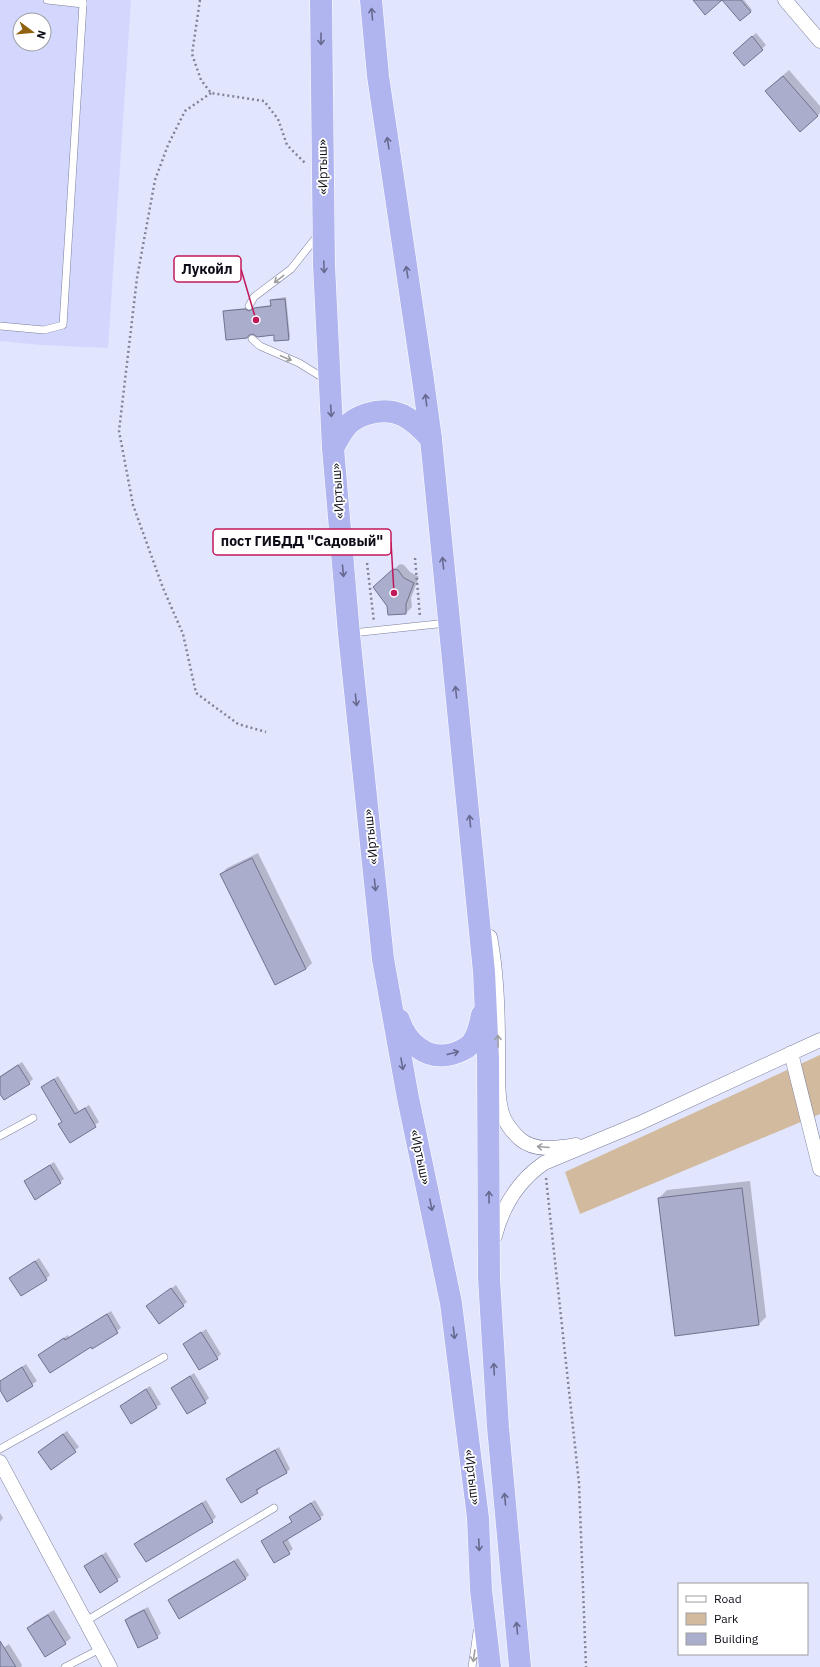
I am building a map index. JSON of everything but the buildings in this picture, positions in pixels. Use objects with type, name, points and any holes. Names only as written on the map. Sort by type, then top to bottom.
[{"type":"highway","name":"«Иртыш»","points":[[320,0],[323,228],[329,382],[333,448],[349,634],[383,959],[408,1098],[451,1303],[478,1518],[481,1590],[490,1667]]},
{"type":"highway","points":[[371,0],[378,76],[431,439],[484,972],[488,1058],[489,1278],[498,1427],[520,1667]]},
{"type":"highway","points":[[333,448],[346,426],[359,417],[374,412],[388,410],[404,414],[417,423],[431,439]]},
{"type":"highway","points":[[388,984],[402,1029],[411,1043],[424,1052],[437,1056],[449,1055],[460,1051],[472,1043],[478,1032],[482,1014],[484,972]]},
{"type":"street","points":[[785,0],[820,42]]},
{"type":"street","points":[[473,850],[494,959],[498,1022],[499,1095],[501,1110],[505,1120],[521,1140],[533,1146],[546,1148],[596,1142]]},
{"type":"street","points":[[489,1278],[492,1244],[498,1222],[516,1188],[531,1172],[544,1163],[640,1123],[820,1040]]},
{"type":"street","points":[[791,1053],[820,1169]]},
{"type":"street","points":[[0,1462],[4,1478],[86,1621],[110,1667]]},
{"type":"lane","points":[[0,326],[44,330],[63,325],[83,2],[47,0]]},
{"type":"lane","points":[[249,306],[254,297],[292,269],[323,228]]},
{"type":"lane","points":[[252,339],[260,346],[299,363],[329,382]]},
{"type":"lane","points":[[349,634],[449,623]]},
{"type":"lane","points":[[0,1136],[32,1118]]},
{"type":"lane","points":[[0,1449],[164,1357]]},
{"type":"lane","points":[[86,1621],[274,1508]]},
{"type":"lane","points":[[472,1667],[481,1590]]},
{"type":"lane","points":[[65,1667],[100,1649]]},
{"type":"path","points":[[200,0],[192,54],[201,80],[211,93]]},
{"type":"path","points":[[266,732],[238,724],[196,694],[183,634],[133,505],[118,431],[137,278],[155,180],[168,145],[185,111],[211,93],[264,100],[278,119],[287,145],[306,164],[322,169]]},
{"type":"path","points":[[415,558],[421,626]]},
{"type":"path","points":[[367,563],[375,631]]},
{"type":"path","points":[[544,1163],[579,1483],[586,1667]]},
{"type":"shaded area","points":[[0,0],[131,0],[108,348],[41,345],[0,341]]},
{"type":"green space","points":[[820,1055],[820,1114],[580,1214],[565,1172]]},
{"type":"place","name":"Лукойл","points":[[256,320]]},
{"type":"place","name":"пост ГИБДД \"Садовый\"","points":[[394,593]]}]
